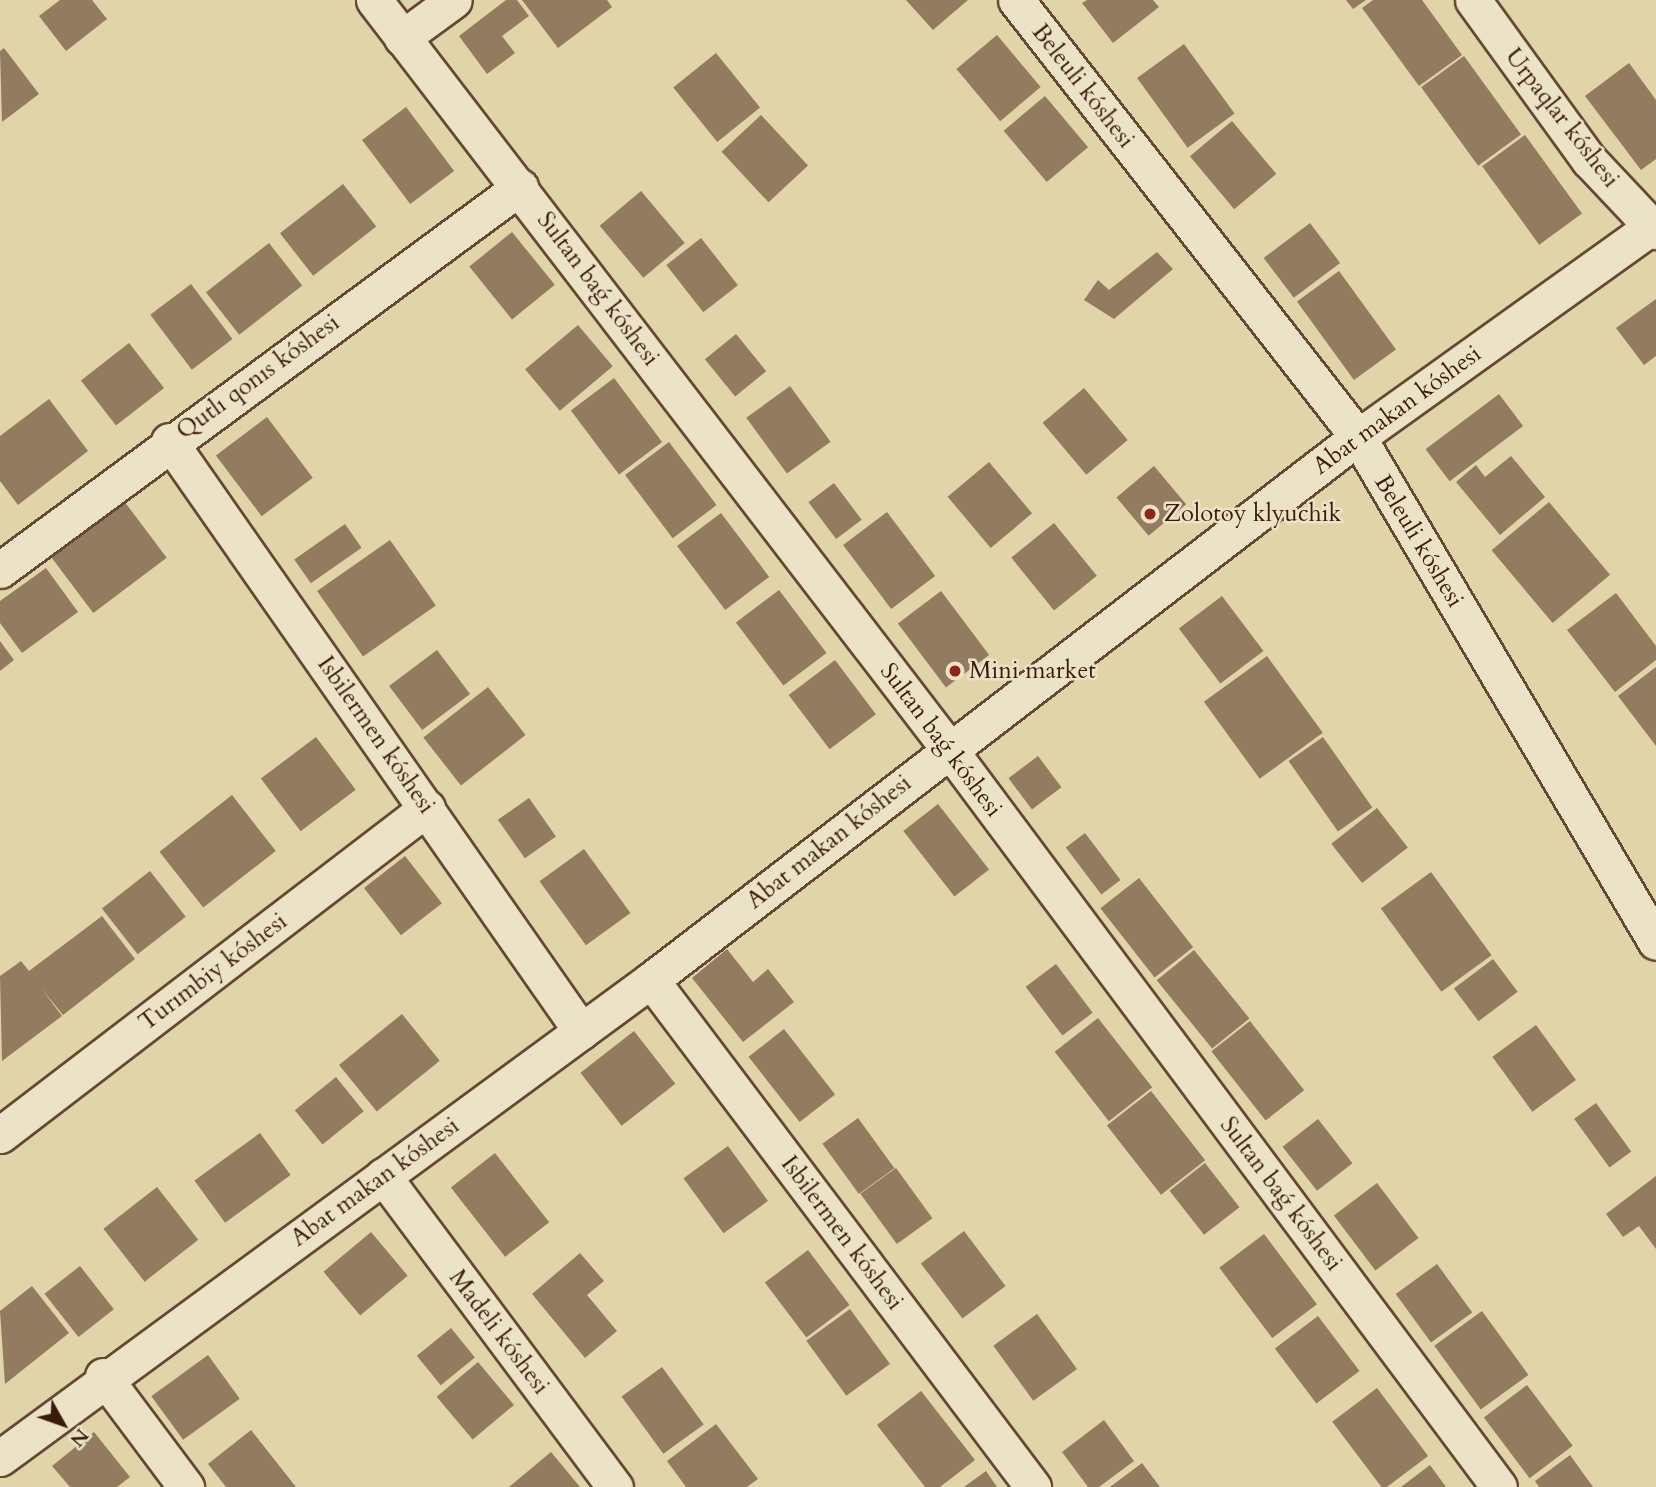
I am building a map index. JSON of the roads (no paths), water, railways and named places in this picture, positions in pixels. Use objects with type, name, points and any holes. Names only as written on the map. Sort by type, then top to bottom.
[{"type":"street","name":"Sultan baǵ kóshesi","points":[[374,0],[949,749],[1499,1487]]},
{"type":"street","points":[[402,38],[454,0]]},
{"type":"street","name":"Beleuli kóshesi","points":[[1016,0],[1358,437],[1656,942]]},
{"type":"street","name":"Urpaqlar kóshesi","points":[[1473,0],[1589,160],[1655,227]]},
{"type":"street","name":"Qutlı qonıs kóshesi","points":[[0,570],[169,441],[520,187]]},
{"type":"street","name":"Abat makan kóshesi","points":[[0,1458],[103,1377],[650,980],[1358,437],[1655,227]]},
{"type":"street","name":"Isbilermen kóshesi","points":[[169,441],[581,1031]]},
{"type":"street","name":"Turımbiy kóshesi","points":[[0,1135],[426,808]]},
{"type":"street","name":"Isbilermen kóshesi","points":[[650,980],[1033,1487]]},
{"type":"street","name":"Madeli kóshesi","points":[[383,1176],[615,1487]]},
{"type":"street","points":[[103,1377],[186,1487]]},
{"type":"place","name":"Zolotoy klyuchik","points":[[1150,514]]},
{"type":"place","name":"Mini market","points":[[955,671]]}]
